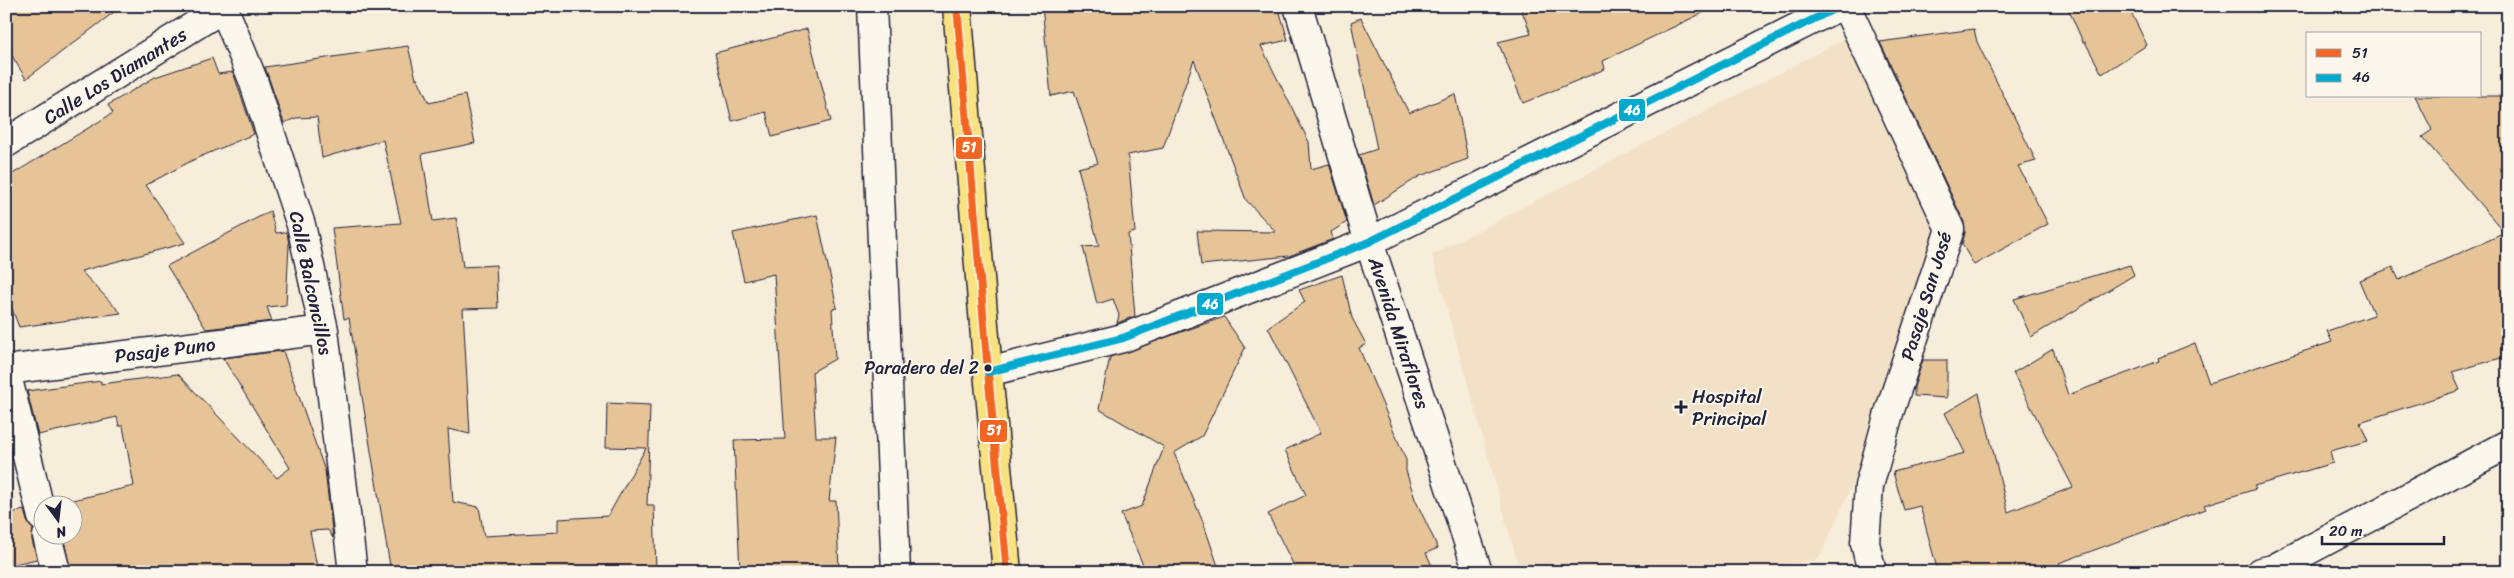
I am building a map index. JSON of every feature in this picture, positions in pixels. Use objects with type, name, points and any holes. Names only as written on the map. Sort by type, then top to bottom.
[{"type":"highway","points":[[957,6],[1007,572]]},
{"type":"street","points":[[872,6],[896,572]]},
{"type":"street","name":"Avenida Miraflores","points":[[1298,6],[1369,242],[1478,572]]},
{"type":"street","points":[[988,372],[1123,338],[1369,242],[1840,6]]},
{"type":"street","name":"Pasaje San José","points":[[1846,6],[1950,229],[1889,412],[1868,486],[1865,543],[1872,572]]},
{"type":"street","name":"Calle Los Diamantes","points":[[6,143],[223,7]]},
{"type":"street","name":"Calle Balconcillos","points":[[223,7],[253,80],[302,225],[324,330],[352,572]]},
{"type":"street","name":"Pasaje Puno","points":[[6,371],[324,330]]},
{"type":"street","points":[[6,371],[37,496]]},
{"type":"street","points":[[2269,571],[2508,444]]},
{"type":"street","points":[[50,546],[56,572]]},
{"type":"shaded area","name":"Hospital Principal","points":[[1848,37],[1957,252],[1819,559],[1753,572],[1520,572],[1432,255]]},
{"type":"building","points":[[6,6],[122,6],[26,79],[6,46]]},
{"type":"building","points":[[1042,6],[1278,6],[1288,40],[1261,46],[1309,142],[1311,169],[1329,164],[1347,222],[1331,232],[1333,239],[1289,256],[1201,265],[1197,231],[1276,232],[1246,200],[1194,60],[1163,148],[1128,155],[1135,232],[1128,234],[1135,316],[1117,323],[1119,315],[1113,299],[1097,304],[1083,247],[1099,246],[1078,168],[1098,163],[1074,91],[1051,96]]},
{"type":"building","points":[[1520,6],[1717,6],[1603,61],[1605,69],[1523,103],[1498,42],[1531,34]]},
{"type":"building","points":[[2067,6],[2128,6],[2147,45],[2102,74],[2085,42],[2083,42]]},
{"type":"building","points":[[1361,18],[1409,113],[1455,94],[1468,159],[1420,176],[1374,205],[1359,155],[1377,149],[1351,22]]},
{"type":"building","points":[[807,29],[831,121],[772,137],[766,112],[732,121],[715,53]]},
{"type":"building","points":[[1974,29],[1977,42],[2036,161],[2018,166],[2048,224],[1974,265],[1962,244],[1965,233],[1964,222],[1880,42]]},
{"type":"building","points":[[408,46],[416,79],[418,79],[429,103],[465,95],[475,143],[422,154],[433,221],[456,218],[463,267],[496,265],[498,308],[463,309],[470,434],[448,429],[453,502],[479,507],[484,536],[558,532],[558,519],[608,516],[646,448],[606,447],[607,403],[650,405],[647,505],[654,505],[656,572],[391,572],[349,318],[344,319],[332,228],[401,223],[383,140],[322,158],[317,117],[296,118],[284,123],[265,67]]},
{"type":"building","points":[[212,58],[218,74],[233,72],[254,134],[195,159],[146,185],[185,243],[81,271],[121,313],[19,327],[6,293],[6,178],[113,113],[108,105],[155,77]]},
{"type":"building","points":[[2508,96],[2508,356],[2452,372],[2460,390],[2360,422],[2368,441],[2330,451],[2333,463],[2254,486],[2256,489],[2204,505],[2206,509],[2059,563],[2062,572],[1938,572],[1920,506],[1904,510],[1893,472],[1965,453],[1945,413],[1979,393],[2008,512],[2073,487],[2013,373],[2053,349],[2068,395],[2159,361],[2158,358],[2195,343],[2209,383],[2332,342],[2327,331],[2374,315],[2359,280],[2393,267],[2399,280],[2505,233],[2422,137],[2432,130],[2416,98]]},
{"type":"building","points":[[270,211],[276,233],[287,232],[289,244],[286,305],[267,307],[272,321],[206,329],[167,266]]},
{"type":"building","points":[[817,215],[837,308],[832,309],[835,359],[812,372],[816,437],[836,437],[829,501],[836,501],[839,569],[740,572],[734,440],[785,439],[774,274],[744,281],[733,233]]},
{"type":"building","points":[[2130,265],[2134,275],[2031,337],[2014,299]]},
{"type":"building","points":[[1342,275],[1352,318],[1366,344],[1359,348],[1406,460],[1406,471],[1415,499],[1438,548],[1426,553],[1435,572],[1297,572],[1268,514],[1306,495],[1285,450],[1321,433],[1268,327],[1305,302],[1299,290]]},
{"type":"building","points":[[1224,317],[1245,348],[1202,436],[1174,453],[1203,522],[1220,572],[1146,572],[1121,514],[1142,506],[1164,447],[1099,409],[1110,357]]},
{"type":"building","points":[[283,351],[325,471],[333,538],[328,530],[310,531],[318,572],[71,572],[65,546],[82,546],[82,498],[134,486],[123,426],[119,426],[117,417],[38,435],[27,391],[101,381],[101,384],[178,374],[277,478],[290,468],[223,358]]},
{"type":"building","points":[[1923,360],[1947,360],[1947,398],[1914,396],[1914,387]]},
{"type":"building","points":[[24,510],[27,521],[32,528],[32,546],[37,559],[6,566],[6,514]]},
{"type":"transit line","name":"51","points":[[957,6],[1007,572]]},
{"type":"transit line","name":"46","points":[[988,372],[1123,338],[1369,242],[1840,6]]},
{"type":"place","name":"Paradero del 2","points":[[988,368]]},
{"type":"place","name":"Hospital Principal","points":[[1681,407]]}]
